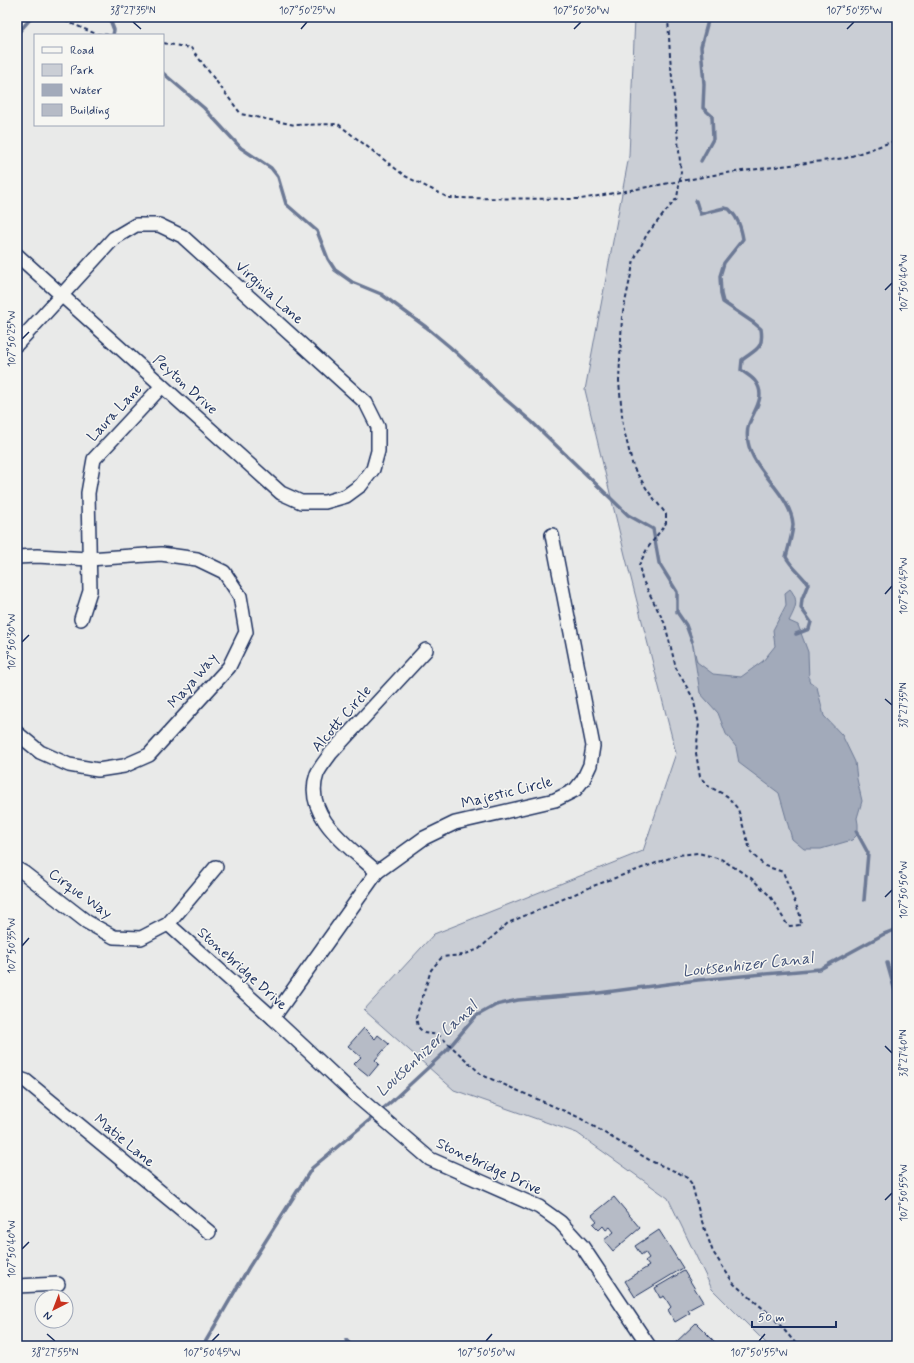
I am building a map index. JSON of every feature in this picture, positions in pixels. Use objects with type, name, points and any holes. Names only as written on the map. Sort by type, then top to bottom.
[{"type":"street","name":"Virginia Lane","points":[[17,344],[114,238],[136,225],[159,224],[182,236],[366,403],[378,427],[378,451],[372,469],[361,485],[346,496]]},
{"type":"street","name":"Peyton Drive","points":[[17,255],[281,493],[301,502],[325,502],[346,496]]},
{"type":"street","name":"Laura Lane","points":[[81,619],[90,591],[88,493],[94,459],[162,386]]},
{"type":"street","name":"Majestic Circle","points":[[273,1018],[377,872],[424,838],[455,823],[555,800],[575,790],[583,780],[590,765],[593,746],[552,535]]},
{"type":"street","name":"Maya Way","points":[[17,557],[37,556],[89,559],[161,554],[198,559],[224,572],[240,596],[246,632],[229,667],[149,755],[124,766],[98,770],[69,765],[40,752],[17,733]]},
{"type":"street","name":"Alcott Circle","points":[[377,872],[328,828],[317,807],[314,788],[318,772],[331,753],[426,650]]},
{"type":"street","name":"Cirque Way","points":[[17,869],[87,922],[114,937],[141,938],[168,924],[216,867]]},
{"type":"street","name":"Stonebridge Drive","points":[[168,924],[273,1018],[352,1092],[430,1159],[539,1207],[560,1222],[582,1246],[649,1346]]},
{"type":"street","name":"Matie Lane","points":[[17,1078],[26,1081],[209,1232]]},
{"type":"street","points":[[17,1286],[58,1284]]},
{"type":"path","points":[[59,17],[96,34]]},
{"type":"path","points":[[668,17],[670,56],[681,172],[677,198],[647,234],[634,260],[622,316],[619,381],[623,426],[633,467],[648,491],[666,514],[666,522],[647,549],[639,565],[642,579],[665,624],[676,668],[693,698],[698,724],[696,753],[700,777],[708,786],[727,796],[738,809],[751,853],[765,866],[783,872],[800,915],[801,925],[788,926],[770,896],[752,878],[721,859],[698,853],[678,855],[593,886],[508,923],[479,949],[463,955],[442,956],[431,970],[416,1017],[418,1027],[424,1033],[439,1035],[446,1040],[482,1075],[578,1117],[636,1152],[654,1162],[679,1172],[687,1178],[692,1184],[700,1216],[713,1252],[734,1284],[772,1316],[798,1346]]},
{"type":"path","points":[[164,43],[191,48],[241,114],[295,125],[338,124],[406,176],[449,198],[581,199],[719,174],[846,158],[897,140]]},
{"type":"green space","points":[[635,17],[897,17],[897,1346],[769,1346],[712,1289],[668,1198],[577,1133],[454,1090],[364,1010],[434,934],[643,851],[676,753],[625,555],[585,390],[629,156]]},
{"type":"water","points":[[790,589],[795,597],[796,605],[789,621],[798,625],[808,652],[809,681],[817,687],[824,716],[842,735],[855,762],[862,801],[857,818],[858,834],[852,840],[821,849],[804,849],[792,839],[779,793],[739,763],[736,747],[726,734],[718,713],[700,693],[692,641],[697,662],[713,674],[741,677],[763,661],[775,646],[773,630],[786,605],[785,593]]},
{"type":"building","points":[[364,1028],[375,1039],[378,1035],[389,1044],[375,1060],[379,1064],[369,1076],[354,1064],[361,1057],[348,1046]]},
{"type":"building","points":[[614,1197],[640,1228],[613,1251],[604,1240],[614,1232],[610,1227],[606,1230],[603,1226],[599,1230],[593,1224],[597,1221],[592,1215]]},
{"type":"building","points":[[659,1230],[683,1268],[635,1297],[625,1281],[649,1266],[645,1261],[649,1258],[645,1252],[641,1255],[635,1246]]},
{"type":"building","points":[[684,1271],[703,1302],[688,1310],[690,1313],[675,1322],[668,1310],[671,1307],[664,1296],[660,1298],[655,1288]]},
{"type":"building","points":[[696,1323],[719,1346],[672,1346]]},
{"type":"waterway","points":[[17,34],[32,17]]},
{"type":"waterway","points":[[109,17],[114,30],[113,34]]},
{"type":"waterway","points":[[701,161],[713,139],[712,116],[703,108],[704,84],[701,47],[709,17]]},
{"type":"waterway","points":[[164,74],[204,108],[241,148],[271,168],[278,177],[286,204],[317,231],[328,259],[335,270],[352,282],[381,294],[426,327],[532,422],[628,515],[653,529],[659,563],[677,592],[677,612],[686,625],[692,641]]},
{"type":"waterway","points":[[696,201],[700,214],[724,208],[729,209],[737,219],[743,239],[724,263],[720,276],[721,294],[723,302],[761,329],[762,336],[760,345],[755,351],[742,360],[741,370],[755,381],[760,392],[760,398],[748,426],[748,442],[751,453],[757,463],[786,503],[791,513],[793,527],[786,557],[808,584],[802,599],[801,608],[811,622],[809,629],[796,634]]},
{"type":"waterway","points":[[856,831],[868,853],[864,900]]},
{"type":"waterway","name":"Loutsenhizer Canal","points":[[203,1346],[249,1267],[312,1168],[391,1102],[446,1051],[476,1016],[496,1005],[518,1000],[591,994],[698,980],[820,969],[884,934],[897,929]]},
{"type":"waterway","points":[[887,963],[897,998]]},
{"type":"waterway","points":[[346,1340],[352,1346]]}]
